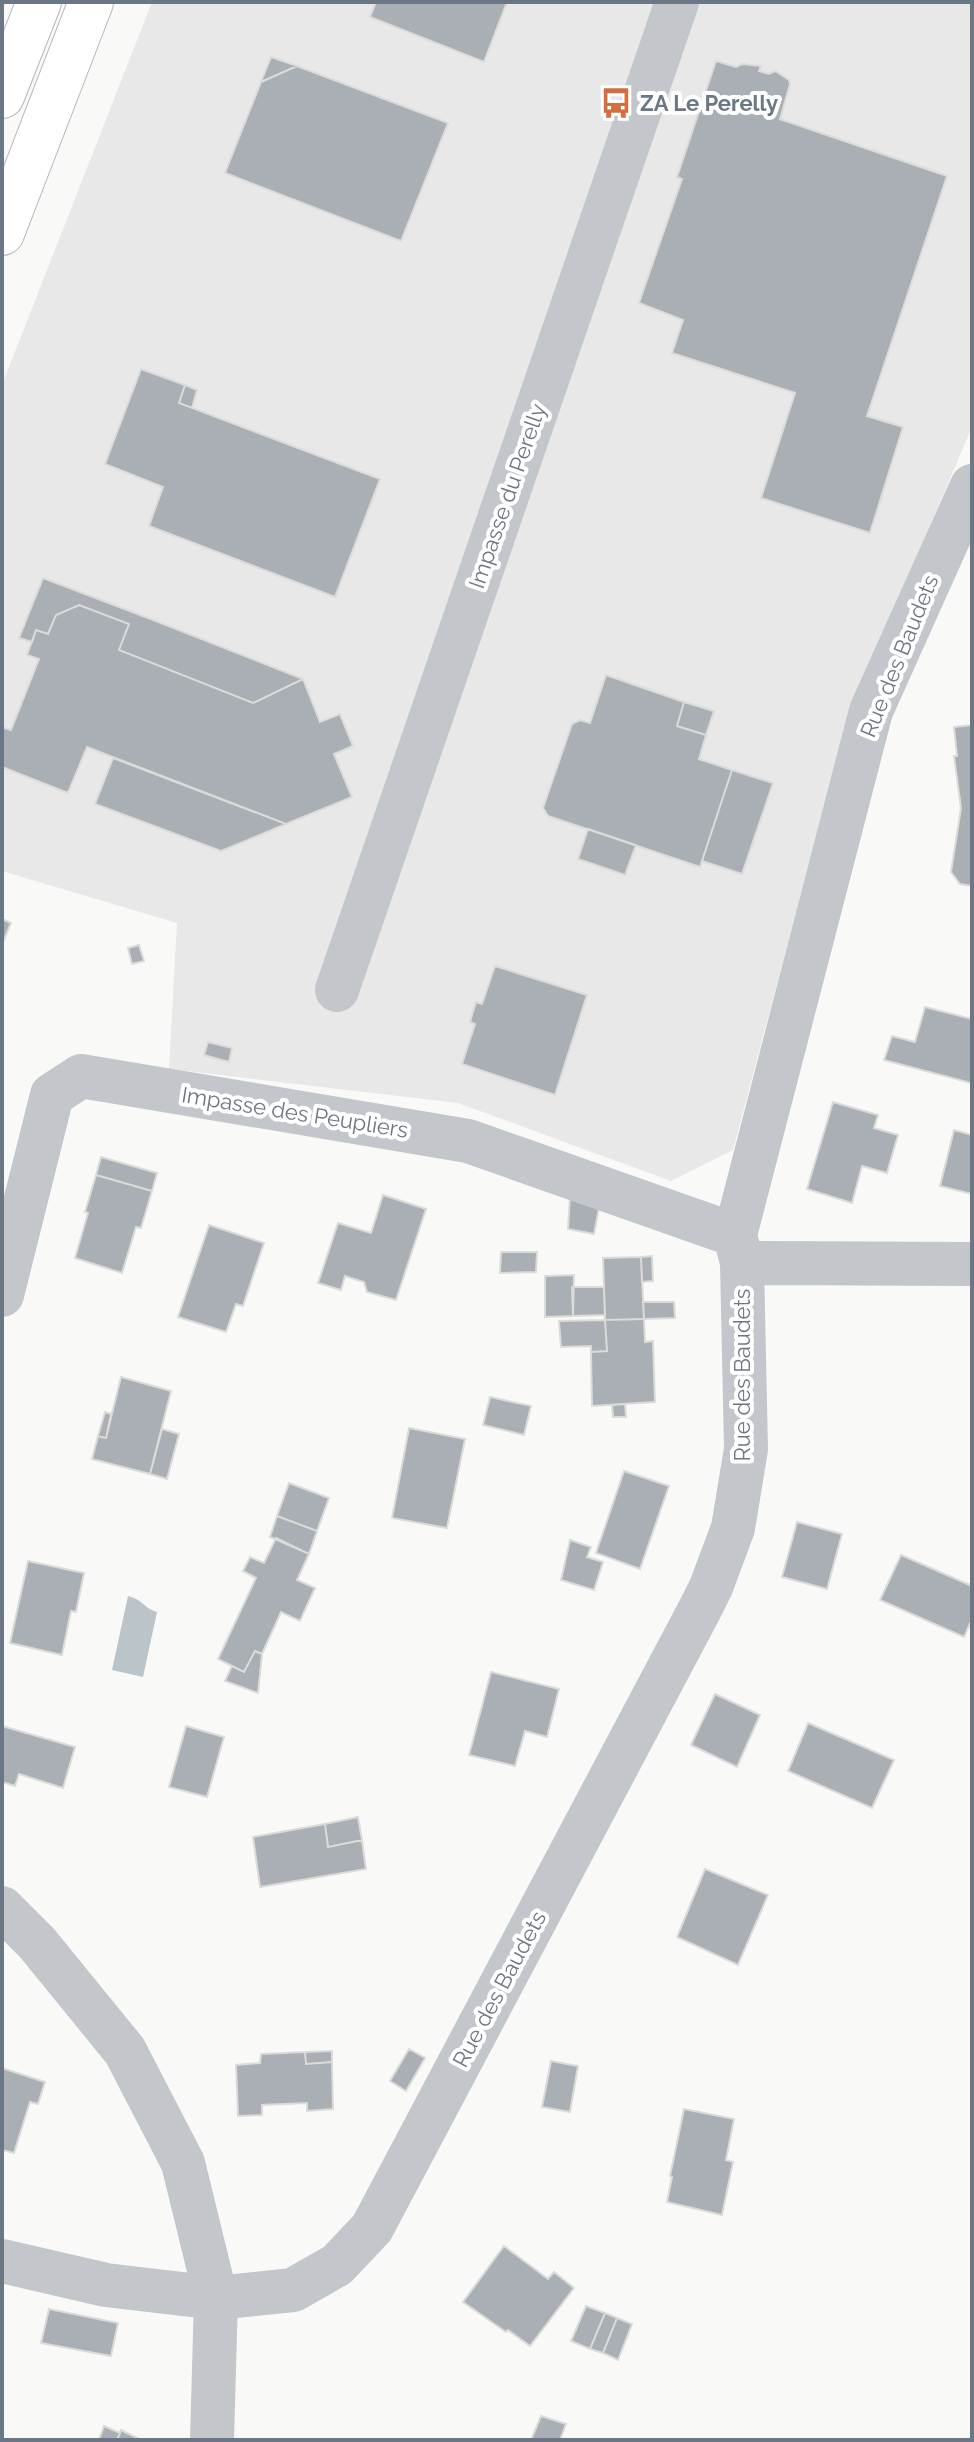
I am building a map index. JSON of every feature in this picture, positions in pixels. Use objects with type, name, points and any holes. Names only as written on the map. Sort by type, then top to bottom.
[{"type":"main road","points":[[2,96],[39,2]]},
{"type":"main road","points":[[2,233],[91,2]]},
{"type":"street","name":"Impasse du Perelly","points":[[337,990],[677,2]]},
{"type":"street","name":"Rue des Baudets","points":[[2,2261],[106,2285],[216,2298],[293,2290],[337,2265],[372,2228],[711,1587],[733,1528],[746,1449],[738,1249],[871,711],[972,486]]},
{"type":"street","name":"Impasse des Peupliers","points":[[2,1295],[52,1095],[81,1076],[468,1141],[738,1249],[972,1264]]},
{"type":"street","points":[[2,1908],[37,1943],[125,2051],[183,2163],[216,2298],[212,2440]]},
{"type":"shaded area","name":"ZA Le Perelly","points":[[152,2],[972,2],[972,427],[846,723],[733,1150],[671,1181],[458,1103],[169,1069],[177,923],[2,871],[2,385]]},
{"type":"shaded area","points":[[128,1596],[157,1612],[143,1677],[112,1670]]},
{"type":"building","points":[[376,2],[507,2],[484,62],[370,17]]},
{"type":"building","points":[[271,57],[297,66],[261,82]]},
{"type":"building","points":[[716,61],[736,67],[742,64],[761,66],[759,71],[769,74],[775,71],[789,80],[780,119],[947,176],[867,416],[903,427],[870,533],[761,498],[795,393],[672,353],[683,320],[639,303],[682,179],[677,177]]},
{"type":"building","points":[[297,66],[448,123],[401,241],[225,173],[261,82]]},
{"type":"building","points":[[141,369],[185,385],[179,403],[380,479],[335,597],[149,526],[163,487],[105,464]]},
{"type":"building","points":[[185,385],[197,390],[192,408],[179,403]]},
{"type":"building","points":[[43,578],[303,679],[253,703],[119,650],[129,624],[79,605],[56,615],[48,634],[36,630],[32,642],[19,638]]},
{"type":"building","points":[[79,605],[129,624],[119,650],[253,703],[303,679],[320,722],[340,714],[353,746],[334,754],[352,797],[286,824],[87,747],[68,793],[2,767],[2,733],[4,728],[11,730],[39,659],[27,655],[36,630],[48,634],[56,615]]},
{"type":"building","points":[[606,675],[684,702],[677,726],[706,735],[699,759],[732,770],[700,867],[548,816],[543,808],[572,724],[580,720],[590,723]]},
{"type":"building","points":[[684,702],[714,711],[706,735],[677,726]]},
{"type":"building","points":[[972,725],[972,886],[960,884],[951,872],[961,808],[954,756],[957,756],[954,727]]},
{"type":"building","points":[[113,758],[286,824],[221,851],[95,804]]},
{"type":"building","points":[[732,770],[773,783],[742,874],[702,861]]},
{"type":"building","points":[[588,829],[636,845],[625,875],[578,859]]},
{"type":"building","points":[[2,919],[11,923],[2,944]]},
{"type":"building","points":[[139,945],[144,961],[132,964],[128,948]]},
{"type":"building","points":[[495,966],[587,995],[555,1095],[462,1064],[475,1024],[470,1022],[476,1002],[482,1004]]},
{"type":"building","points":[[925,1007],[972,1019],[971,1083],[884,1060],[892,1036],[915,1042]]},
{"type":"building","points":[[208,1042],[232,1048],[229,1062],[204,1055]]},
{"type":"building","points":[[833,1102],[878,1115],[874,1128],[898,1135],[887,1173],[862,1166],[852,1203],[807,1189]]},
{"type":"building","points":[[954,1130],[972,1135],[972,1194],[940,1186]]},
{"type":"building","points":[[101,1157],[157,1173],[152,1191],[96,1175]]},
{"type":"building","points":[[96,1175],[152,1191],[141,1228],[136,1227],[122,1273],[75,1258]]},
{"type":"building","points":[[383,1195],[426,1209],[396,1300],[367,1292],[364,1282],[345,1276],[341,1290],[318,1283],[338,1223],[371,1233]]},
{"type":"building","points":[[570,1196],[599,1208],[594,1234],[568,1229]]},
{"type":"building","points":[[209,1225],[264,1243],[243,1306],[236,1304],[226,1332],[178,1317]]},
{"type":"building","points":[[501,1252],[537,1252],[536,1272],[500,1273]]},
{"type":"building","points":[[652,1256],[653,1281],[642,1282],[641,1257]]},
{"type":"building","points":[[641,1257],[644,1319],[605,1320],[603,1258]]},
{"type":"building","points":[[574,1275],[573,1316],[545,1317],[545,1276]]},
{"type":"building","points":[[572,1287],[604,1287],[605,1315],[573,1316]]},
{"type":"building","points":[[643,1302],[674,1302],[675,1318],[644,1319]]},
{"type":"building","points":[[644,1319],[645,1342],[653,1341],[655,1402],[592,1406],[591,1352],[607,1351],[605,1320]]},
{"type":"building","points":[[605,1320],[607,1351],[591,1352],[591,1346],[561,1347],[559,1321]]},
{"type":"building","points":[[121,1377],[171,1391],[150,1474],[92,1459],[98,1436],[106,1438]]},
{"type":"building","points":[[490,1397],[531,1406],[524,1435],[483,1425]]},
{"type":"building","points":[[625,1404],[626,1417],[613,1417],[612,1405]]},
{"type":"building","points":[[105,1412],[111,1414],[106,1438],[98,1436]]},
{"type":"building","points":[[409,1428],[465,1439],[447,1528],[392,1518]]},
{"type":"building","points":[[162,1429],[179,1434],[167,1479],[150,1474]]},
{"type":"building","points":[[624,1471],[669,1486],[640,1569],[596,1553]]},
{"type":"building","points":[[289,1483],[329,1498],[317,1531],[277,1516]]},
{"type":"building","points":[[277,1516],[317,1531],[309,1554],[270,1537]]},
{"type":"building","points":[[797,1522],[842,1534],[827,1589],[782,1577]]},
{"type":"building","points":[[276,1538],[309,1554],[297,1580],[315,1588],[300,1621],[281,1612],[262,1654],[255,1651],[244,1672],[218,1659],[256,1578],[243,1571],[250,1557],[264,1563]]},
{"type":"building","points":[[570,1540],[591,1547],[587,1557],[603,1562],[594,1590],[561,1580]]},
{"type":"building","points":[[901,1555],[972,1586],[972,1619],[964,1637],[880,1600]]},
{"type":"building","points":[[28,1561],[84,1573],[76,1612],[71,1611],[62,1655],[10,1643]]},
{"type":"building","points":[[255,1651],[262,1654],[258,1693],[225,1681],[232,1666],[244,1672]]},
{"type":"building","points":[[491,1672],[559,1689],[547,1737],[525,1731],[515,1766],[469,1755]]},
{"type":"building","points":[[715,1694],[760,1715],[737,1767],[691,1745]]},
{"type":"building","points":[[808,1723],[894,1760],[872,1808],[788,1771]]},
{"type":"building","points":[[2,1726],[75,1747],[63,1788],[19,1774],[15,1786],[2,1782]]},
{"type":"building","points":[[186,1726],[224,1737],[207,1797],[169,1787]]},
{"type":"building","points":[[358,1817],[362,1840],[328,1847],[325,1824]]},
{"type":"building","points":[[325,1824],[328,1847],[362,1840],[366,1869],[260,1887],[253,1837]]},
{"type":"building","points":[[705,1869],[768,1895],[738,1965],[677,1937]]},
{"type":"building","points":[[409,2049],[425,2058],[406,2091],[390,2081]]},
{"type":"building","points":[[332,2051],[332,2062],[306,2064],[305,2052]]},
{"type":"building","points":[[305,2052],[306,2064],[332,2062],[333,2109],[307,2111],[307,2103],[262,2105],[262,2115],[238,2116],[236,2065],[260,2063],[261,2054]]},
{"type":"building","points":[[551,2061],[578,2066],[570,2112],[542,2107]]},
{"type":"building","points":[[2,2068],[45,2082],[38,2104],[30,2102],[14,2153],[2,2150]]},
{"type":"building","points":[[684,2109],[734,2119],[726,2160],[733,2162],[722,2215],[667,2202]]},
{"type":"building","points":[[504,2246],[548,2279],[554,2272],[574,2288],[530,2346],[463,2302]]},
{"type":"building","points":[[586,2306],[605,2313],[590,2349],[571,2341]]},
{"type":"building","points":[[49,2309],[118,2323],[111,2356],[41,2343]]},
{"type":"building","points":[[605,2313],[617,2318],[603,2353],[590,2349]]},
{"type":"building","points":[[617,2318],[632,2324],[618,2360],[603,2353]]},
{"type":"building","points":[[541,2416],[566,2424],[560,2440],[531,2440]]},
{"type":"building","points":[[104,2426],[120,2433],[117,2440],[99,2440]]},
{"type":"building","points":[[121,2430],[141,2440],[117,2440]]},
{"type":"place","name":"ZA Le Perelly","points":[[616,103]]}]
